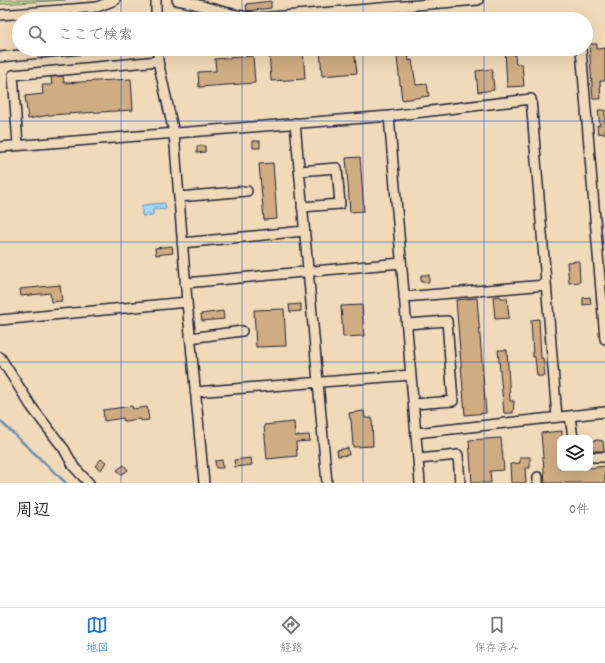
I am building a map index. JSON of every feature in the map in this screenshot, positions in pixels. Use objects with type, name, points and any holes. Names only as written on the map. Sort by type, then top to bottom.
[{"type":"street","points":[[156,0],[156,12]]},
{"type":"street","points":[[177,0],[203,5],[225,12]]},
{"type":"street","points":[[332,12],[478,0]]},
{"type":"street","points":[[36,12],[97,7],[109,1]]},
{"type":"street","points":[[0,15],[12,14]]},
{"type":"street","points":[[0,57],[12,56]]},
{"type":"street","points":[[158,56],[174,133],[186,302],[204,483]]},
{"type":"street","points":[[582,56],[605,338]]},
{"type":"street","points":[[18,145],[13,75],[158,61]]},
{"type":"street","points":[[0,146],[389,116],[531,99],[558,417]]},
{"type":"street","points":[[389,116],[414,404],[420,483],[417,483]]},
{"type":"street","points":[[295,123],[327,483]]},
{"type":"street","points":[[299,171],[337,168],[340,204],[302,207]]},
{"type":"street","points":[[179,197],[247,191]]},
{"type":"street","points":[[182,243],[304,231]]},
{"type":"street","points":[[185,283],[401,263]]},
{"type":"street","points":[[404,297],[546,285]]},
{"type":"street","points":[[0,320],[186,302]]},
{"type":"street","points":[[407,324],[447,321],[453,401],[414,404]]},
{"type":"street","points":[[190,338],[242,331]]},
{"type":"street","points":[[0,357],[31,406],[64,449],[74,467],[89,483]]},
{"type":"street","points":[[195,392],[411,375]]},
{"type":"street","points":[[416,433],[605,412]]},
{"type":"street","points":[[570,416],[573,435]]},
{"type":"street","points":[[418,459],[458,455],[460,483]]},
{"type":"street","points":[[593,457],[605,456]]},
{"type":"green space","points":[[0,0],[66,0],[0,4]]},
{"type":"water","points":[[165,203],[166,209],[153,210],[153,215],[142,216],[142,205]]},
{"type":"building","points":[[271,1],[271,8],[247,11],[246,4]]},
{"type":"building","points":[[593,44],[597,44],[597,49],[605,48],[605,81],[600,81],[601,99],[593,99],[590,56],[593,56]]},
{"type":"building","points":[[253,56],[255,83],[199,87],[198,72],[216,71],[215,59]]},
{"type":"building","points":[[269,56],[303,56],[305,79],[271,81]]},
{"type":"building","points":[[321,56],[355,56],[357,73],[322,76]]},
{"type":"building","points":[[397,56],[409,56],[409,61],[412,60],[416,85],[427,84],[429,96],[402,100]]},
{"type":"building","points":[[505,56],[515,56],[516,64],[522,64],[524,86],[507,87]]},
{"type":"building","points":[[492,69],[494,90],[478,92],[476,71]]},
{"type":"building","points":[[63,76],[64,83],[131,79],[133,110],[49,115],[28,119],[25,96],[43,94],[42,85],[52,85],[51,77]]},
{"type":"building","points":[[598,110],[605,110],[605,134],[598,133],[597,125],[600,125]]},
{"type":"building","points":[[253,141],[260,141],[260,148],[253,148]]},
{"type":"building","points":[[197,146],[205,146],[205,152],[197,153]]},
{"type":"building","points":[[360,157],[364,211],[350,212],[346,158]]},
{"type":"building","points":[[273,163],[277,219],[264,220],[259,164]]},
{"type":"building","points":[[172,246],[173,253],[156,255],[155,248]]},
{"type":"building","points":[[579,261],[580,282],[569,283],[567,262]]},
{"type":"building","points":[[421,275],[429,275],[429,282],[421,282]]},
{"type":"building","points":[[60,285],[62,301],[51,302],[50,293],[21,296],[20,289]]},
{"type":"building","points":[[500,296],[501,298],[507,298],[509,318],[495,319],[493,297]]},
{"type":"building","points":[[590,297],[591,304],[583,305],[583,298]]},
{"type":"building","points":[[477,298],[486,413],[465,415],[456,300]]},
{"type":"building","points":[[301,304],[301,311],[290,312],[289,305]]},
{"type":"building","points":[[362,305],[364,336],[343,337],[341,306]]},
{"type":"building","points":[[284,309],[286,346],[256,347],[254,310]]},
{"type":"building","points":[[223,311],[224,319],[202,321],[201,314]]},
{"type":"building","points":[[539,319],[541,358],[543,358],[545,376],[537,376],[535,357],[533,357],[531,320]]},
{"type":"building","points":[[498,350],[507,350],[510,401],[514,401],[513,413],[504,413]]},
{"type":"building","points":[[132,406],[133,409],[147,407],[149,420],[140,421],[140,419],[124,421],[123,418],[104,421],[103,410]]},
{"type":"building","points":[[364,411],[365,418],[372,418],[373,446],[353,447],[351,419],[349,413]]},
{"type":"building","points":[[294,422],[295,436],[309,435],[310,441],[296,442],[297,456],[267,459],[264,425]]},
{"type":"building","points":[[562,431],[562,435],[557,435],[557,471],[593,471],[593,468],[605,466],[605,483],[545,483],[541,433]]},
{"type":"building","points":[[501,438],[504,470],[490,471],[491,483],[472,483],[469,440]]},
{"type":"building","points":[[593,441],[603,441],[604,451],[593,451]]},
{"type":"building","points":[[348,448],[349,455],[338,456],[337,450]]},
{"type":"building","points":[[520,457],[530,457],[530,468],[525,468],[526,483],[511,483],[510,464],[520,463]]},
{"type":"building","points":[[251,458],[252,465],[235,467],[234,460]]},
{"type":"building","points":[[101,459],[106,462],[101,470],[95,466]]},
{"type":"building","points":[[222,460],[223,468],[216,468],[215,461]]},
{"type":"building","points":[[124,465],[128,470],[121,475],[117,470]]},
{"type":"waterway","points":[[0,421],[66,483]]}]
